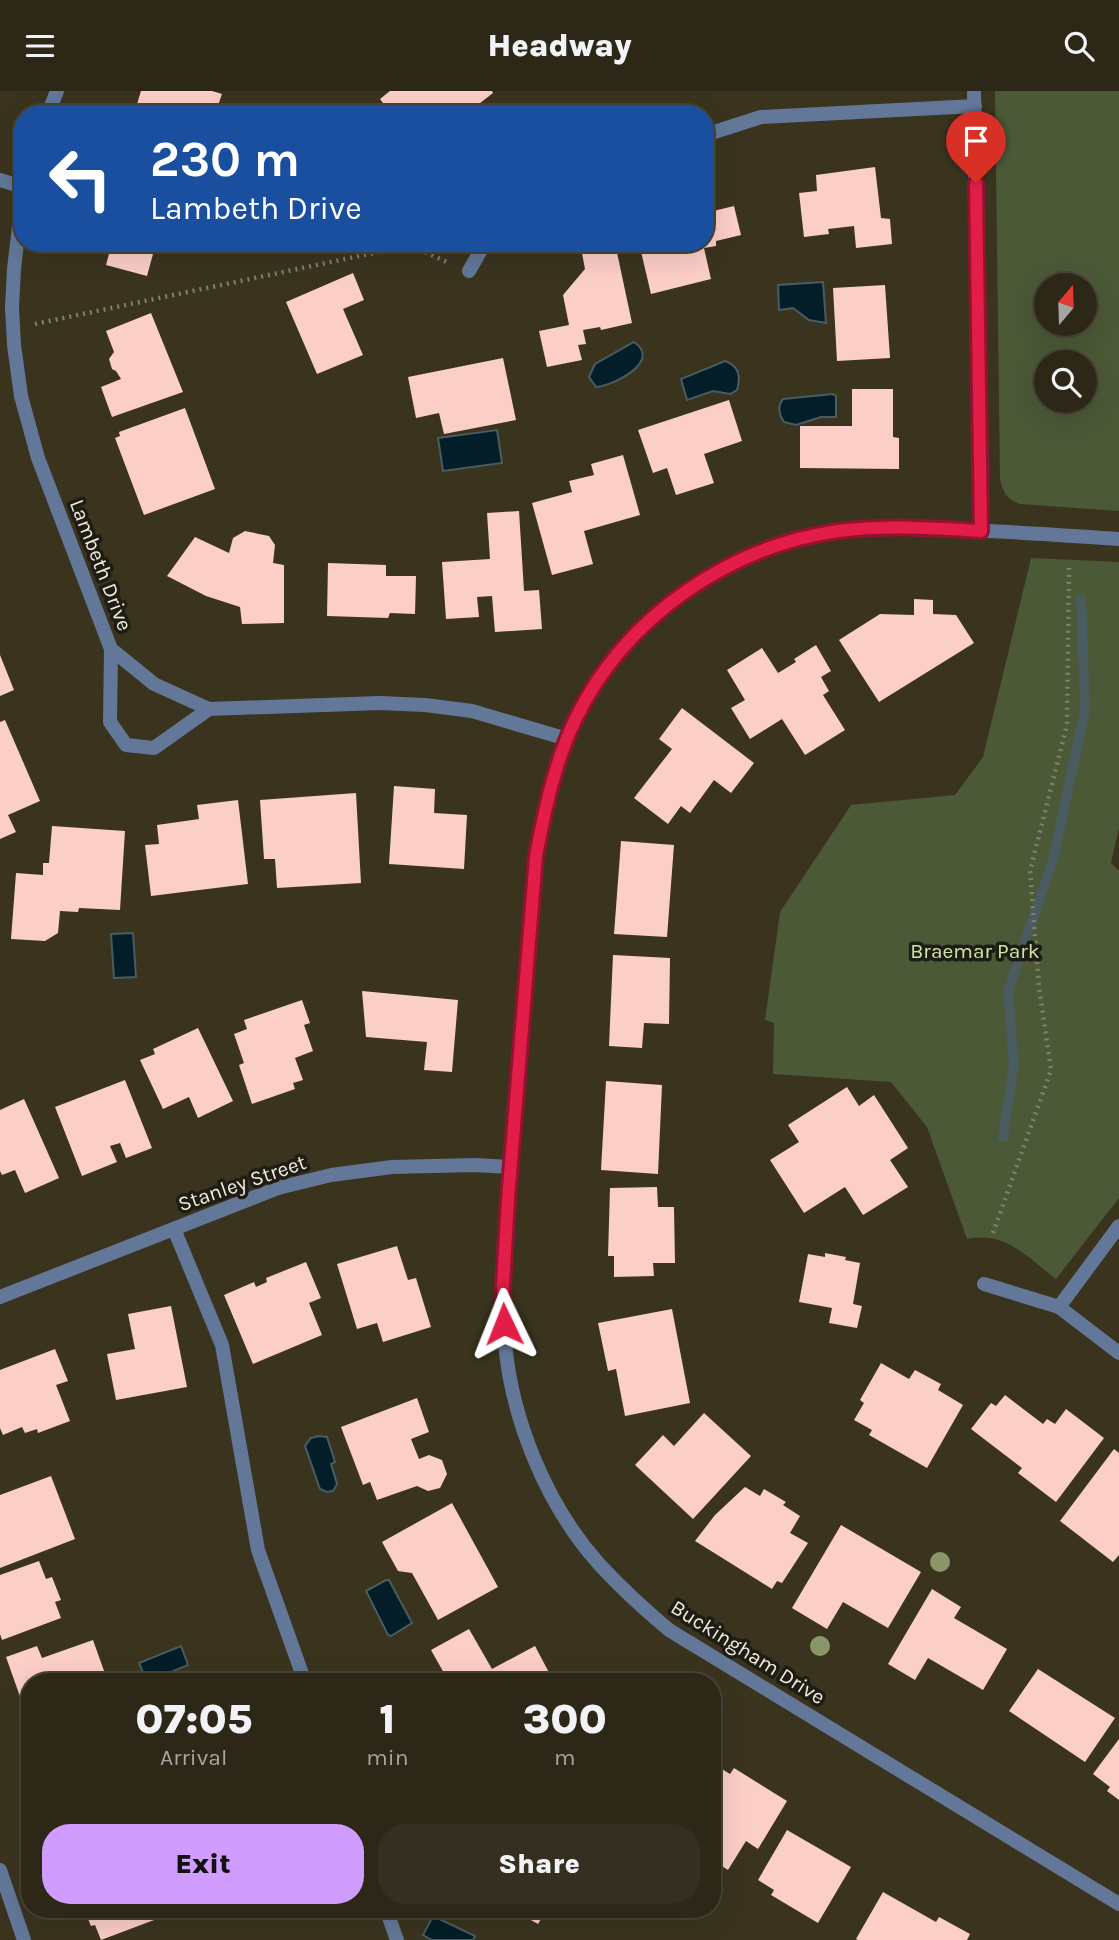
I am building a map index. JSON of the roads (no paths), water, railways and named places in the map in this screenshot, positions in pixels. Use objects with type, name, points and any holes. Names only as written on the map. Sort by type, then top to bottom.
[{"type":"street","points":[[974,91],[981,531]]},
{"type":"street","points":[[714,132],[761,117],[975,106]]},
{"type":"street","name":"Lambeth Drive","points":[[16,252],[12,307],[21,396],[38,458],[111,649],[154,684],[209,709],[380,703],[425,705],[472,711],[567,739]]},
{"type":"street","points":[[469,271],[480,252]]},
{"type":"street","name":"Buckingham Drive","points":[[1119,538],[873,528],[835,532],[763,550],[702,580],[667,604],[616,655],[576,717],[567,739],[544,813],[536,856],[503,1285],[505,1343],[512,1390],[526,1436],[542,1475],[562,1513],[598,1562],[632,1599],[668,1630],[1119,1904]]},
{"type":"street","points":[[111,649],[110,722],[126,745],[155,748],[209,709]]},
{"type":"street","name":"Stanley Street","points":[[0,1297],[278,1188],[331,1175],[392,1167],[511,1167]]},
{"type":"street","points":[[1059,1307],[1119,1226]]},
{"type":"street","points":[[174,1229],[222,1345],[258,1550],[302,1673]]},
{"type":"street","points":[[984,1284],[1059,1307],[1119,1353]]},
{"type":"street","points":[[0,1870],[24,1940]]},
{"type":"street","points":[[389,1918],[397,1940]]},
{"type":"water","points":[[823,282],[826,323],[809,320],[793,308],[779,310],[778,285]]},
{"type":"water","points":[[634,342],[641,349],[643,357],[639,364],[624,377],[596,387],[589,377],[595,364]]},
{"type":"water","points":[[725,361],[738,372],[737,390],[730,394],[713,391],[687,400],[681,379]]},
{"type":"water","points":[[833,394],[836,396],[836,417],[821,417],[796,425],[784,422],[781,416],[779,408],[783,399]]},
{"type":"water","points":[[497,430],[502,463],[443,471],[438,438]]},
{"type":"water","points":[[133,933],[136,977],[114,978],[111,934]]},
{"type":"water","points":[[327,1437],[335,1462],[331,1464],[337,1484],[333,1491],[320,1489],[305,1446],[311,1438]]},
{"type":"water","points":[[389,1580],[412,1623],[391,1636],[388,1635],[366,1591]]},
{"type":"water","points":[[181,1646],[188,1665],[169,1673],[143,1673],[139,1663]]},
{"type":"water","points":[[432,1918],[437,1918],[475,1936],[473,1940],[432,1940],[423,1935]]},
{"type":"waterway","points":[[1003,1137],[1014,1065],[1008,991],[1053,860],[1085,710],[1081,599]]},
{"type":"park label","name":"Braemar Park","points":[[975,951]]}]
